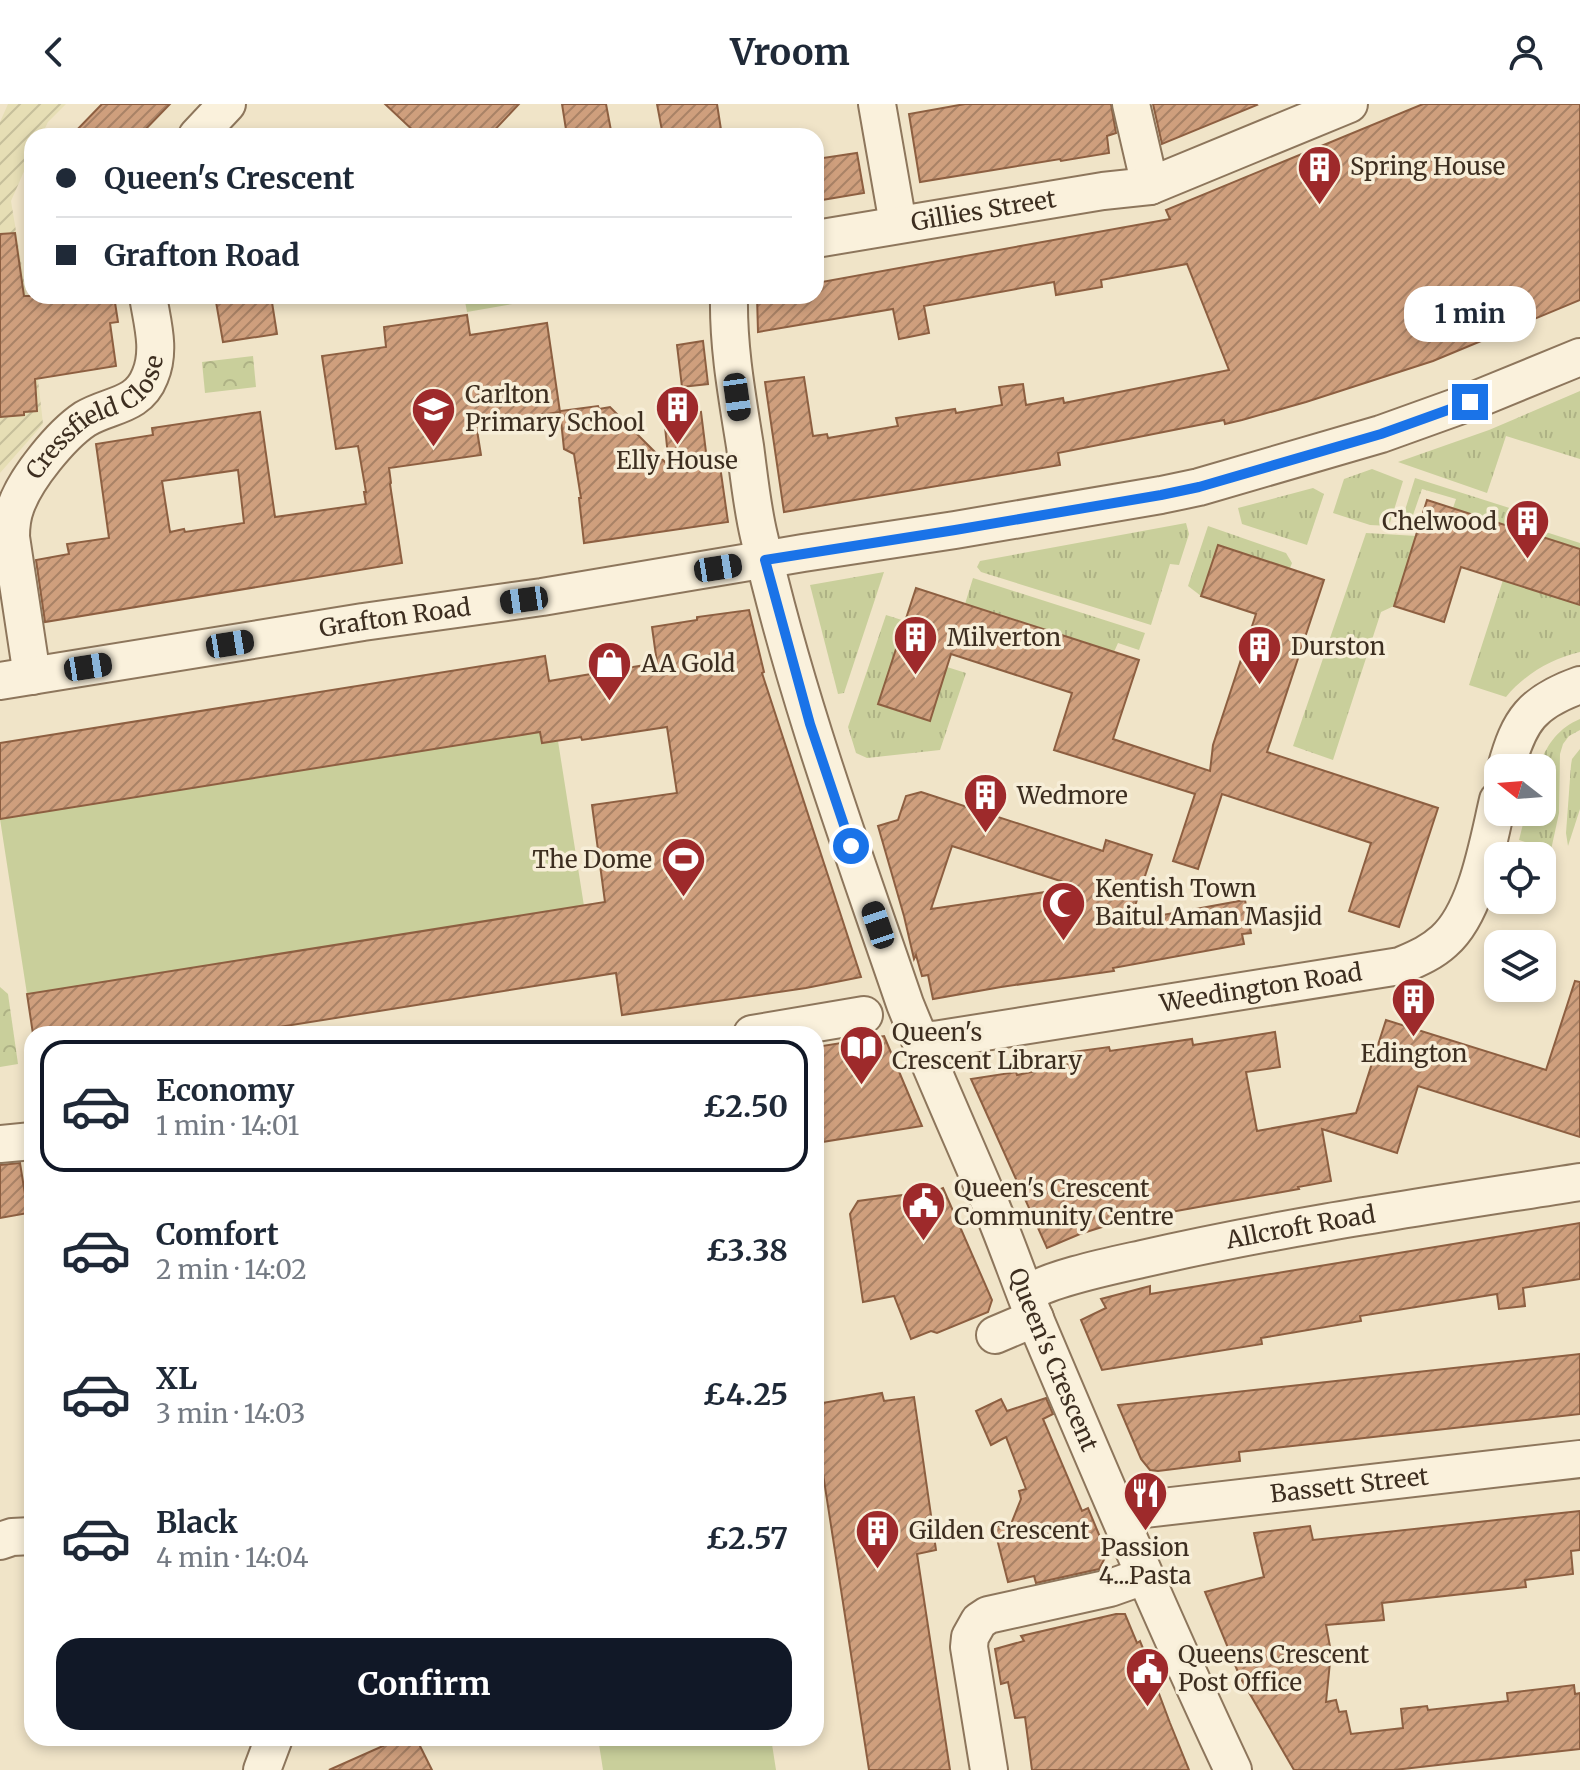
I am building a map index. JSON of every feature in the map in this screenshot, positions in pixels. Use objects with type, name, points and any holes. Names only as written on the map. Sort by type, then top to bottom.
[{"type":"street","points":[[204,128],[227,104]]},
{"type":"street","points":[[877,104],[898,224]]},
{"type":"street","points":[[1131,104],[1150,186]]},
{"type":"street","name":"Gillies Street","points":[[824,238],[1103,191],[1150,186],[1349,104]]},
{"type":"street","name":"Cressfield Close","points":[[16,679],[11,537],[17,502],[61,439],[87,418],[119,407],[143,389],[156,357],[149,304]]},
{"type":"street","name":"Queen's Crescent","points":[[729,304],[728,330],[733,369],[759,538],[810,724],[881,1011],[921,1039],[1144,1576],[1233,1770]]},
{"type":"street","name":"Grafton Road","points":[[16,679],[363,622],[557,595],[1161,495],[1199,487],[1381,434],[1580,357]]},
{"type":"street","points":[[1510,754],[1523,721],[1538,706],[1580,685]]},
{"type":"street","name":"Weedington Road","points":[[921,1039],[934,1040],[1400,966],[1430,952],[1457,927],[1481,868],[1492,826]]},
{"type":"street","points":[[797,1026],[881,1011]]},
{"type":"street","points":[[0,1144],[24,1142]]},
{"type":"street","name":"Allcroft Road","points":[[995,1335],[1030,1306],[1033,1290],[1075,1276],[1173,1252],[1580,1182]]},
{"type":"street","name":"Bassett Street","points":[[1119,1512],[1580,1459]]},
{"type":"street","points":[[0,1541],[24,1536]]},
{"type":"street","points":[[989,1770],[969,1647],[970,1637],[979,1621],[1006,1609],[1110,1588],[1144,1576]]},
{"type":"street","points":[[262,1770],[271,1746]]},
{"type":"shaded area","points":[[8,104],[66,104],[45,128],[24,128],[24,171],[11,201],[24,280],[24,304],[28,304],[33,334],[43,424],[0,473],[0,122]]},
{"type":"green space","points":[[466,304],[512,304],[467,312]]},
{"type":"green space","points":[[253,356],[256,387],[205,393],[202,362]]},
{"type":"green space","points":[[1580,391],[1580,459],[1506,436],[1487,493],[1398,462],[1489,430]]},
{"type":"green space","points":[[1372,469],[1403,481],[1389,526],[1370,525],[1333,513],[1344,479]]},
{"type":"green space","points":[[1415,478],[1519,511],[1527,526],[1580,543],[1580,549],[1453,508],[1456,499],[1422,489],[1412,518],[1420,524],[1401,523]]},
{"type":"green space","points":[[1313,488],[1324,494],[1307,545],[1242,524],[1238,508]]},
{"type":"green space","points":[[1186,523],[1189,534],[1179,565],[1170,564],[1151,625],[981,572],[977,567],[980,561]]},
{"type":"green space","points":[[1208,526],[1286,553],[1292,563],[1288,573],[1201,596],[1188,586]]},
{"type":"green space","points":[[1366,533],[1417,536],[1394,606],[1381,612],[1333,760],[1293,746]]},
{"type":"green space","points":[[884,572],[844,693],[838,694],[810,585]]},
{"type":"green space","points":[[973,578],[1145,633],[1139,650],[1118,643],[1114,652],[965,604]]},
{"type":"green space","points":[[1503,580],[1580,605],[1580,652],[1539,668],[1506,697],[1469,685]]},
{"type":"green space","points":[[886,615],[905,621],[879,705],[930,721],[947,667],[966,673],[940,750],[867,758],[856,753],[848,727]]},
{"type":"green space","points":[[1580,719],[1580,730],[1569,736],[1560,754],[1559,813],[1553,842],[1519,840],[1522,826],[1556,826],[1556,754],[1544,754],[1559,733]]},
{"type":"green space","points":[[540,732],[542,743],[558,741],[584,906],[27,994],[0,819]]},
{"type":"green space","points":[[1580,749],[1580,809],[1568,846],[1566,833],[1571,765]]},
{"type":"green space","points":[[0,987],[8,994],[18,1064],[0,1067]]},
{"type":"green space","points":[[599,1746],[772,1746],[776,1770],[603,1770]]},
{"type":"building","points":[[102,104],[170,104],[147,128],[79,128]]},
{"type":"building","points":[[385,104],[519,104],[496,128],[410,128]]},
{"type":"building","points":[[562,104],[606,104],[610,128],[566,128]]},
{"type":"building","points":[[657,104],[717,104],[721,128],[662,128]]},
{"type":"building","points":[[965,104],[1111,104],[1116,133],[1107,136],[1109,153],[920,182],[909,114]]},
{"type":"building","points":[[1153,104],[1256,104],[1257,105],[1162,144]]},
{"type":"building","points":[[1423,104],[1580,104],[1580,300],[1433,361],[1242,420],[1225,424],[1224,420],[1058,453],[1060,465],[784,512],[765,382],[804,377],[813,436],[827,434],[828,438],[898,426],[896,418],[1002,405],[999,387],[1023,384],[1026,405],[1063,398],[1064,403],[1229,370],[1187,264],[1101,280],[1102,287],[1056,295],[1054,282],[924,306],[929,333],[899,339],[893,309],[758,332],[757,304],[824,304],[824,282],[1170,219],[1166,210]]},
{"type":"building","points":[[857,153],[864,193],[824,200],[824,158]]},
{"type":"building","points":[[15,233],[24,304],[115,304],[118,322],[110,323],[116,366],[35,379],[37,411],[0,417],[0,234]]},
{"type":"building","points":[[216,304],[272,304],[277,334],[223,342]]},
{"type":"building","points":[[467,315],[470,335],[547,323],[560,412],[476,424],[481,455],[389,468],[402,563],[45,622],[36,560],[69,554],[67,544],[109,538],[96,444],[153,435],[152,428],[260,412],[275,517],[366,504],[358,446],[336,449],[322,356],[386,347],[384,327]],"holes":[[[238,470],[244,523],[170,532],[162,481]]]},
{"type":"building","points":[[703,341],[708,384],[682,387],[677,345]]},
{"type":"building","points":[[598,406],[599,409],[610,407],[669,466],[664,417],[701,412],[707,460],[719,459],[728,522],[584,543],[574,454],[564,449],[560,411]]},
{"type":"building","name":"Chelwood","points":[[1427,500],[1580,549],[1580,605],[1461,567],[1444,622],[1394,606]]},
{"type":"building","points":[[1218,545],[1324,580],[1267,752],[1438,808],[1399,927],[1349,911],[1371,843],[1222,794],[1198,869],[1173,861],[1195,794],[1054,750],[1072,693],[951,654],[930,721],[878,704],[916,588],[1139,660],[1113,739],[1210,771],[1213,745],[1256,614],[1201,596]]},
{"type":"building","points":[[749,610],[762,673],[861,977],[622,1015],[616,973],[286,1026],[32,1026],[27,994],[605,902],[592,805],[677,793],[667,727],[542,743],[540,732],[0,819],[0,743],[545,656],[549,681],[657,663],[652,627],[697,620],[697,617]]},
{"type":"building","points":[[921,792],[1103,851],[1106,840],[1152,855],[1130,921],[1245,900],[1251,933],[1242,934],[1244,944],[1113,968],[1114,971],[933,999],[928,975],[922,976],[916,955],[914,959],[878,826],[898,820],[906,796]],"holes":[[[952,846],[1079,887],[931,909]]]},
{"type":"building","points":[[1575,981],[1580,982],[1580,1137],[1418,1086],[1397,1153],[1322,1129],[1331,1181],[1121,1221],[1047,1248],[971,1079],[1016,1072],[1017,1075],[1074,1063],[1072,1052],[1109,1047],[1110,1051],[1192,1039],[1193,1045],[1275,1032],[1280,1067],[1246,1072],[1257,1131],[1356,1113],[1386,1020],[1546,1070]]},
{"type":"building","name":"Queen's Crescent Library","points":[[884,1036],[922,1126],[824,1142],[824,1046]]},
{"type":"building","points":[[20,1163],[24,1214],[0,1218],[0,1165]]},
{"type":"building","name":"Queen's Crescent Community Centre","points":[[943,1188],[992,1300],[988,1312],[937,1333],[931,1331],[911,1339],[894,1296],[863,1302],[850,1214],[858,1201],[910,1194],[922,1197]]},
{"type":"building","points":[[1580,1223],[1580,1279],[1523,1288],[1525,1306],[1499,1309],[1497,1294],[1360,1316],[1361,1321],[1261,1338],[1262,1344],[1102,1370],[1081,1320],[1106,1308],[1101,1299],[1150,1286],[1150,1294]]},
{"type":"building","points":[[1580,1354],[1580,1414],[1239,1452],[1240,1461],[1158,1471],[1150,1470],[1141,1459],[1118,1405]]},
{"type":"building","name":"Gilden Crescent","points":[[882,1393],[884,1401],[914,1397],[936,1550],[917,1554],[950,1770],[869,1770],[824,1480],[824,1403]]},
{"type":"building","points":[[1046,1398],[1053,1414],[1043,1419],[1082,1511],[1088,1508],[1107,1554],[1099,1569],[1036,1583],[1034,1576],[1008,1582],[994,1527],[1011,1524],[1021,1499],[1019,1491],[1026,1489],[1006,1437],[991,1445],[976,1411],[1001,1399],[1007,1411]]},
{"type":"building","points":[[1580,1511],[1580,1550],[1571,1551],[1573,1574],[1525,1580],[1526,1587],[1382,1603],[1384,1620],[1326,1625],[1331,1652],[1326,1702],[1336,1700],[1339,1712],[1346,1711],[1351,1734],[1403,1728],[1401,1709],[1427,1706],[1428,1710],[1508,1701],[1507,1693],[1574,1685],[1575,1694],[1580,1693],[1580,1749],[1394,1770],[1294,1770],[1240,1677],[1205,1592],[1264,1577],[1254,1533],[1310,1526],[1313,1540]]},
{"type":"building","points":[[1125,1614],[1137,1643],[1140,1641],[1189,1770],[1032,1770],[1025,1717],[1015,1718],[1008,1682],[1001,1684],[995,1649],[1024,1641],[1021,1636]]},
{"type":"building","points":[[383,1746],[420,1746],[432,1770],[329,1770]]},
{"type":"place","name":"Spring House","points":[[1319,206]]},
{"type":"place","name":"Elly House","points":[[677,446]]},
{"type":"place","name":"Carlton Primary School","points":[[434,448]]},
{"type":"place","name":"Chelwood","points":[[1528,561]]},
{"type":"place","name":"Milverton","points":[[916,677]]},
{"type":"place","name":"Durston","points":[[1260,686]]},
{"type":"place","name":"AA Gold","points":[[610,703]]},
{"type":"place","name":"Wedmore","points":[[986,835]]},
{"type":"place","name":"The Dome","points":[[683,899]]},
{"type":"place","name":"Kentish Town Baitul Aman Masjid","points":[[1064,942]]},
{"type":"place","name":"Edington","points":[[1414,1039]]},
{"type":"place","name":"Queen's Crescent Library","points":[[861,1086]]},
{"type":"place","name":"Queen's Crescent Community Centre","points":[[923,1242]]},
{"type":"place","name":"Passion 4...Pasta","points":[[1145,1533]]},
{"type":"place","name":"Gilden Crescent","points":[[878,1570]]},
{"type":"place","name":"Queens Crescent Post Office","points":[[1147,1708]]},
{"type":"route","points":[[851,846],[810,724],[765,560],[1199,487],[1381,434],[1470,402]]}]
